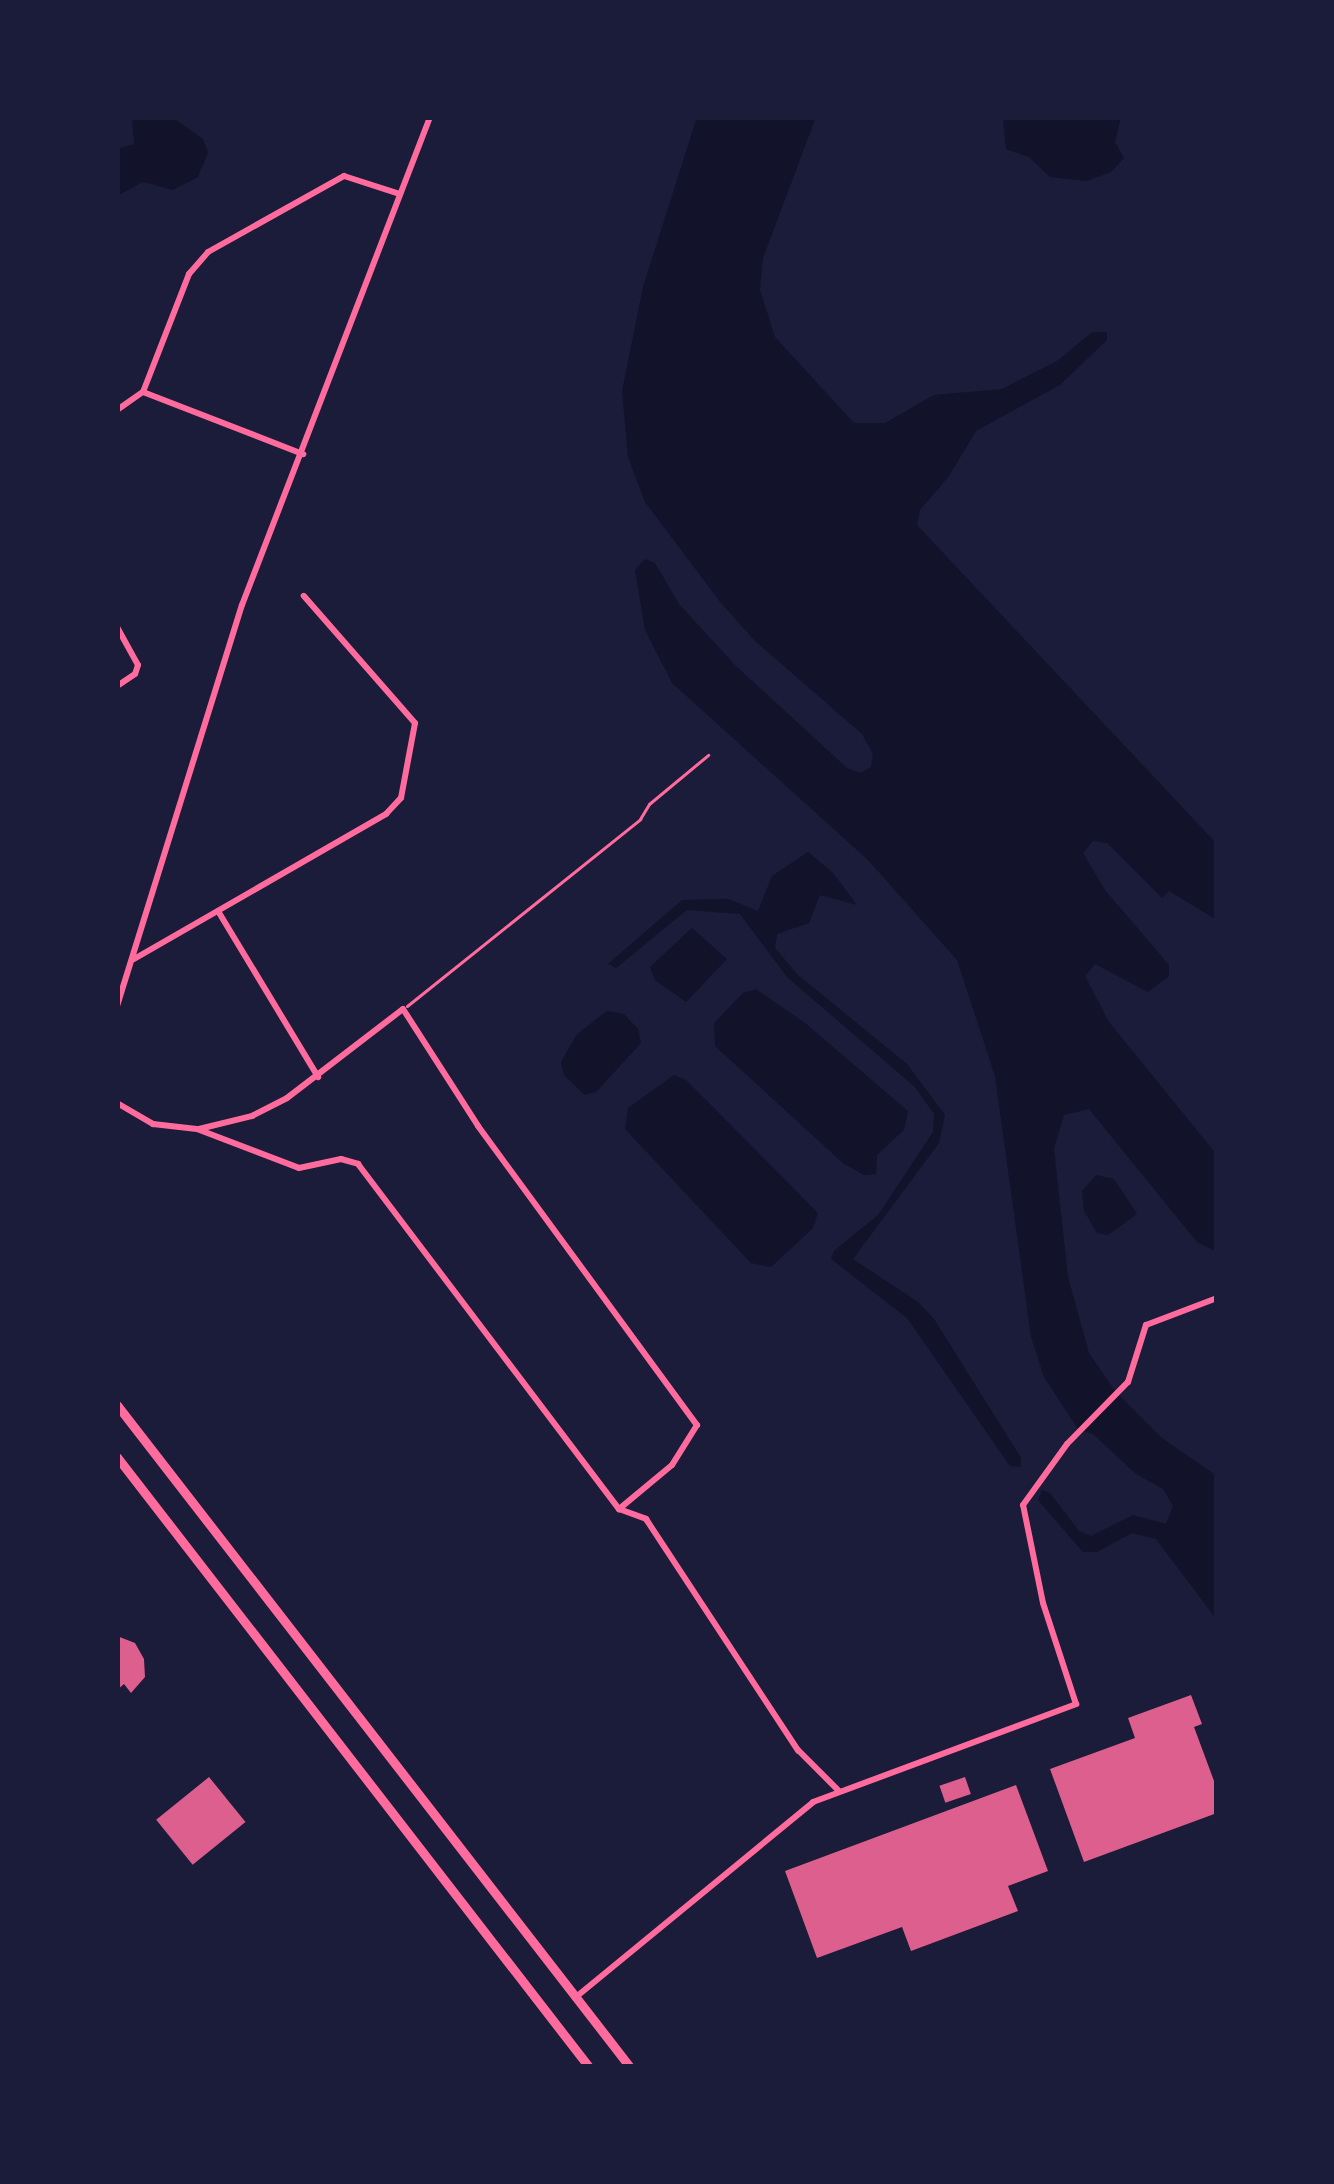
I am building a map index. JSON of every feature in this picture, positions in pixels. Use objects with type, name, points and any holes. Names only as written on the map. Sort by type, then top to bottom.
[{"type":"main road","points":[[117,1405],[630,2067]]},
{"type":"main road","points":[[117,1457],[589,2067]]},
{"type":"street","points":[[117,1006],[242,605],[430,117]]},
{"type":"street","points":[[117,410],[143,392],[189,274],[216,246],[344,176],[400,194]]},
{"type":"street","points":[[143,392],[304,454]]},
{"type":"street","points":[[131,961],[386,814],[401,798],[415,723],[304,596]]},
{"type":"street","points":[[117,627],[138,665],[135,674],[117,686]]},
{"type":"street","points":[[218,911],[318,1077]]},
{"type":"street","points":[[197,1129],[252,1116],[318,1077],[403,1009],[478,1126],[697,1425],[672,1465],[619,1509]]},
{"type":"street","points":[[117,1103],[153,1124],[197,1129],[299,1168],[341,1159],[358,1164],[619,1509],[646,1519],[798,1750],[839,1791]]},
{"type":"street","points":[[576,1997],[813,1802],[1076,1704],[1043,1603],[1023,1505],[1124,1387],[1146,1325],[1217,1298]]},
{"type":"lane","points":[[403,1009],[610,844],[708,755]]},
{"type":"shaded area","points":[[132,117],[172,117],[203,139],[208,152],[198,177],[173,190],[143,182],[117,196],[117,149],[134,144]]},
{"type":"shaded area","points":[[697,117],[816,117],[763,258],[760,290],[775,337],[854,423],[885,423],[934,395],[1002,389],[1057,361],[1092,332],[1107,332],[1107,340],[1060,385],[976,431],[949,476],[920,510],[917,525],[1217,844],[1217,920],[1169,891],[1162,898],[1107,843],[1093,841],[1083,853],[1105,890],[1169,965],[1169,976],[1148,992],[1095,964],[1085,976],[1109,1022],[1217,1155],[1217,1252],[1197,1242],[1089,1109],[1064,1115],[1054,1149],[1068,1277],[1089,1353],[1115,1391],[1162,1438],[1217,1476],[1217,1620],[1156,1539],[1132,1533],[1097,1552],[1083,1552],[1038,1500],[1042,1490],[1050,1493],[1079,1531],[1091,1536],[1133,1515],[1166,1524],[1173,1506],[1163,1489],[1136,1474],[1093,1434],[1078,1429],[1044,1377],[1031,1337],[995,1076],[957,960],[868,860],[672,683],[645,630],[635,570],[645,559],[655,563],[679,604],[735,665],[847,768],[861,773],[871,767],[873,754],[862,734],[755,641],[721,603],[645,502],[628,457],[622,391],[643,287]]},
{"type":"shaded area","points":[[1003,117],[1121,117],[1115,142],[1124,158],[1111,172],[1087,181],[1050,177],[1029,157],[1006,149]]},
{"type":"shaded area","points":[[808,852],[833,873],[857,905],[820,895],[809,923],[777,934],[775,948],[798,975],[907,1064],[945,1115],[939,1143],[853,1259],[918,1302],[934,1319],[1021,1458],[1021,1467],[1010,1466],[907,1318],[831,1259],[834,1251],[878,1215],[933,1132],[934,1114],[915,1087],[787,977],[740,914],[687,910],[616,968],[608,964],[682,900],[728,899],[758,911],[772,876]]},
{"type":"shaded area","points":[[692,928],[727,959],[686,1002],[655,980],[650,967]]},
{"type":"shaded area","points":[[756,989],[805,1023],[908,1111],[904,1130],[877,1155],[876,1174],[864,1175],[844,1164],[715,1046],[714,1023],[743,993]]},
{"type":"shaded area","points":[[607,1011],[624,1014],[638,1029],[641,1043],[596,1092],[584,1095],[564,1075],[561,1062],[577,1034]]},
{"type":"shaded area","points":[[674,1075],[686,1080],[818,1213],[813,1228],[771,1267],[751,1263],[625,1129],[628,1108]]},
{"type":"shaded area","points":[[1096,1175],[1114,1179],[1137,1214],[1108,1235],[1097,1233],[1084,1211],[1082,1191]]},
{"type":"building","points":[[117,1636],[135,1643],[144,1659],[145,1677],[131,1693],[124,1684],[117,1690]]},
{"type":"building","points":[[1191,1695],[1202,1724],[1194,1727],[1217,1789],[1217,1813],[1084,1862],[1050,1769],[1135,1738],[1128,1718]]},
{"type":"building","points":[[209,1777],[246,1822],[193,1865],[156,1820]]},
{"type":"building","points":[[965,1777],[971,1794],[945,1803],[939,1786]]},
{"type":"building","points":[[1016,1785],[1048,1871],[1008,1886],[1018,1911],[911,1951],[902,1927],[817,1958],[785,1871]]}]
